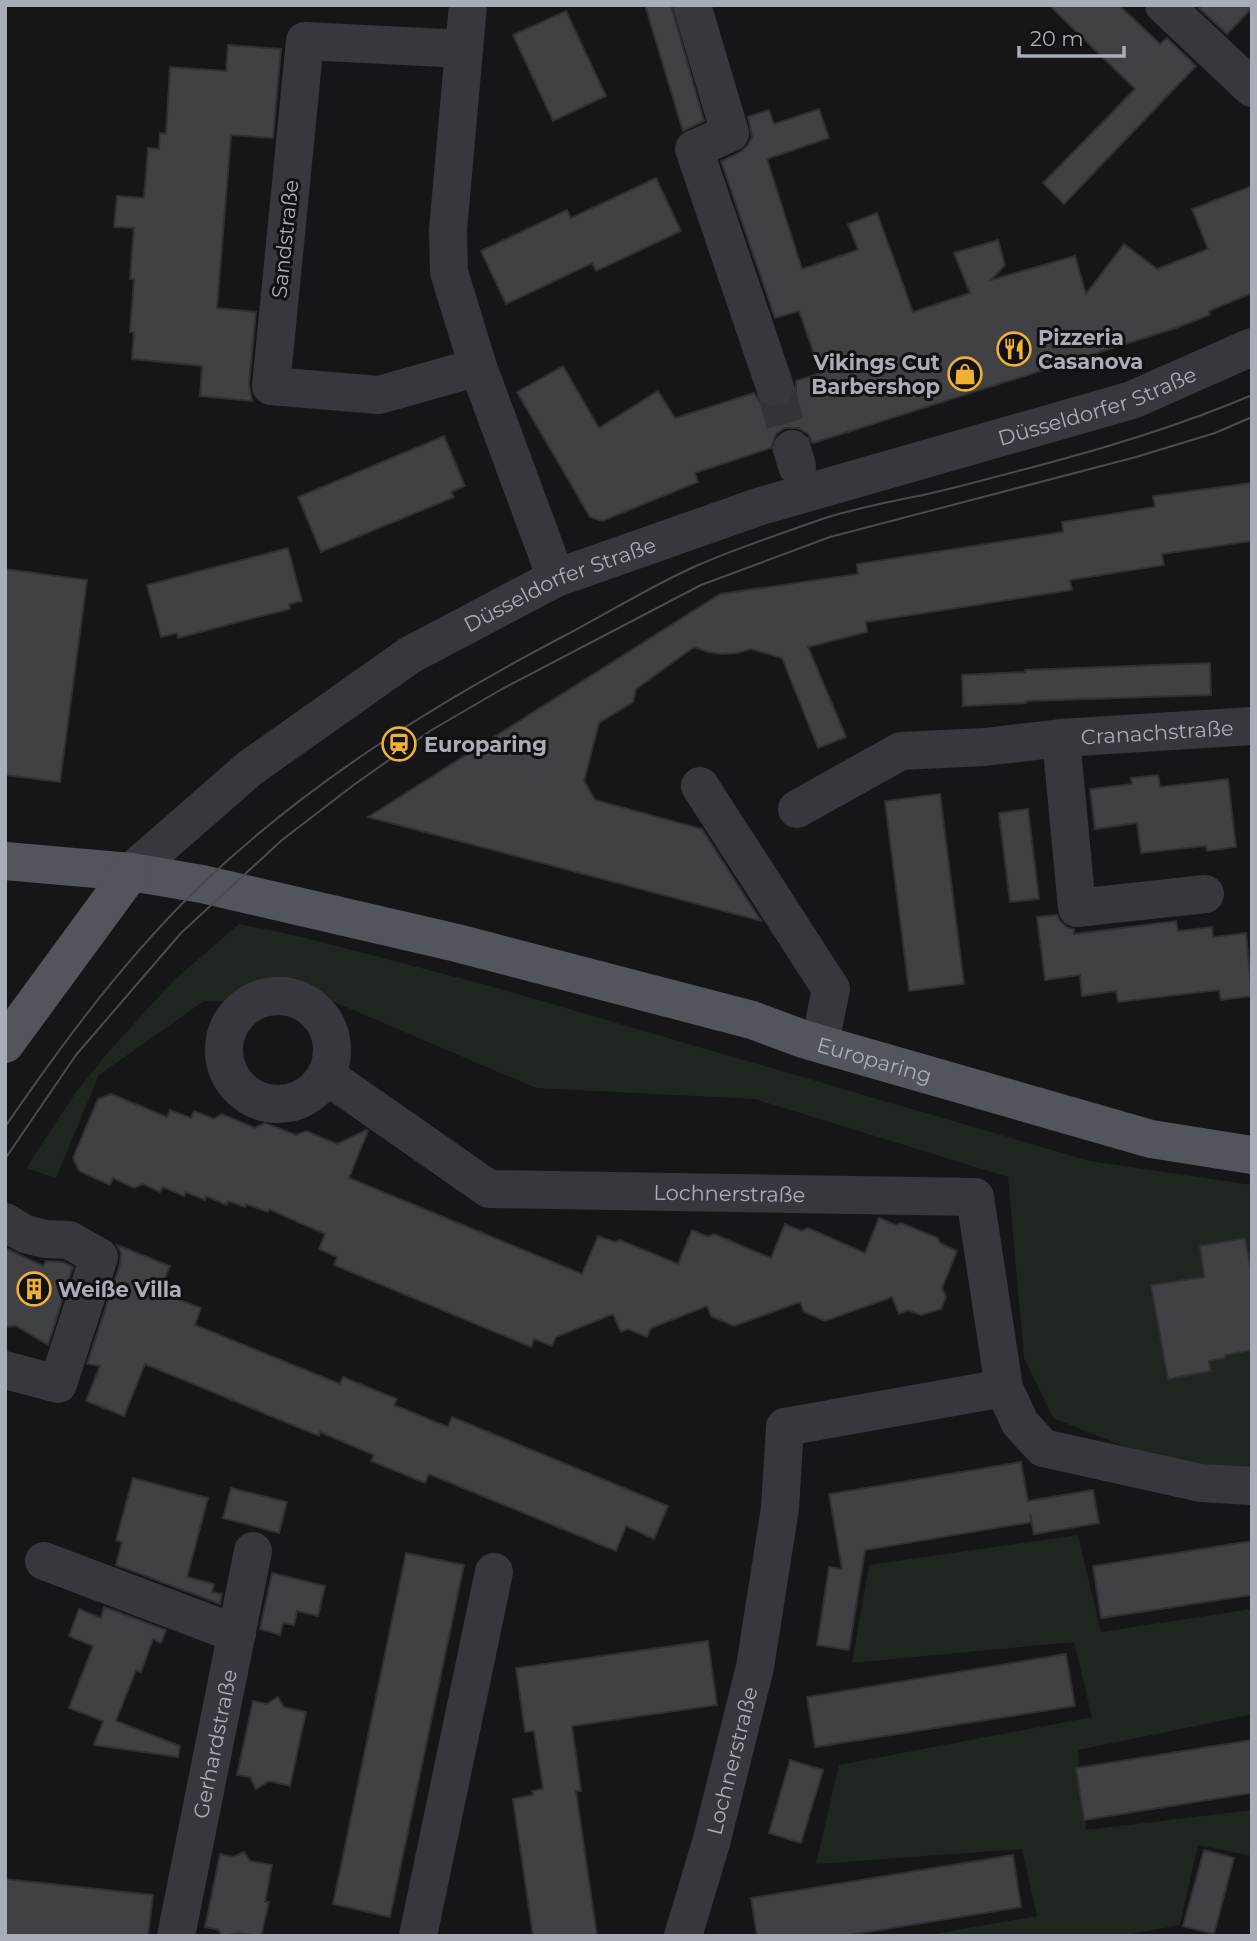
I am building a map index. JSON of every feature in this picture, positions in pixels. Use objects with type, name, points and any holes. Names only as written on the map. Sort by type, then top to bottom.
[{"type":"main road","name":"Europaring","points":[[5,861],[131,872],[202,884],[471,947],[752,1020],[820,1043],[1151,1139],[1252,1155]]},
{"type":"main road","name":"Düsseldorfer Straße","points":[[5,1044],[131,872]]},
{"type":"street","points":[[468,5],[448,230],[449,272],[478,368],[556,578]]},
{"type":"street","points":[[692,5],[730,133],[694,149],[775,387]]},
{"type":"street","points":[[1164,5],[1252,88]]},
{"type":"street","name":"Sandstraße","points":[[464,49],[305,41],[271,386],[379,395],[478,368]]},
{"type":"street","name":"Düsseldorfer Straße","points":[[131,872],[250,768],[410,654],[556,578],[761,506],[1132,400],[1252,347]]},
{"type":"street","name":"Cranachstraße","points":[[797,810],[901,751],[1252,726]]},
{"type":"street","name":"Cranachstraße","points":[[1061,738],[1077,908],[1205,894]]},
{"type":"street","points":[[700,786],[831,989],[820,1043]]},
{"type":"street","name":"Lochnerstraße","points":[[327,1076],[489,1189],[975,1198],[1004,1388],[1020,1423],[1043,1448],[1201,1483],[1252,1486]]},
{"type":"street","points":[[5,1222],[25,1234],[45,1239],[69,1240],[99,1256],[58,1384],[5,1370]]},
{"type":"street","name":"Lochnerstraße","points":[[683,1936],[711,1843],[755,1667],[780,1508],[785,1427],[1004,1388]]},
{"type":"street","name":"Gerhardstraße","points":[[176,1936],[253,1551]]},
{"type":"street","points":[[44,1561],[237,1634]]},
{"type":"street","points":[[418,1936],[494,1572]]},
{"type":"shaded area","points":[[239,924],[302,937],[490,986],[1090,1161],[1252,1185],[1252,1470],[1150,1457],[1053,1418],[1024,1358],[1008,1177],[755,1099],[536,1088],[278,978],[240,1002],[204,1001],[99,1075],[56,1178],[26,1168],[76,1092],[110,1050],[173,981]]},
{"type":"shaded area","points":[[1078,1535],[1101,1632],[1252,1609],[1252,1711],[1249,1715],[1078,1750],[1086,1830],[1252,1810],[1252,1856],[1198,1845],[1180,1925],[1120,1936],[923,1936],[1037,1916],[1022,1849],[816,1864],[839,1765],[1092,1717],[1074,1642],[852,1663],[869,1565]]},
{"type":"building","points":[[645,5],[671,5],[704,121],[683,131]]},
{"type":"building","points":[[1049,5],[1119,5],[1160,44],[1167,38],[1196,66],[1064,204],[1043,183],[1135,89]]},
{"type":"building","points":[[1203,5],[1252,5],[1252,8],[1227,34],[1199,8]]},
{"type":"building","points":[[566,11],[606,96],[553,121],[513,35]]},
{"type":"building","points":[[228,45],[281,49],[273,138],[231,135],[217,308],[256,312],[249,384],[252,401],[200,396],[202,366],[132,359],[134,332],[130,332],[134,279],[130,279],[134,228],[114,227],[117,196],[144,198],[148,148],[159,149],[160,133],[166,134],[170,67],[226,71]]},
{"type":"building","points":[[819,109],[829,138],[767,159],[802,269],[858,250],[848,224],[877,213],[913,312],[970,293],[954,253],[998,240],[1005,265],[991,280],[1075,256],[1086,294],[1124,244],[1157,269],[1208,249],[1192,209],[1252,186],[1252,293],[1209,311],[1210,315],[1176,328],[813,443],[808,434],[798,428],[785,428],[776,434],[771,448],[695,473],[698,482],[602,521],[590,517],[517,392],[563,366],[599,428],[658,391],[675,418],[754,393],[761,404],[770,408],[781,408],[792,401],[796,392],[796,381],[821,373],[799,311],[775,318],[721,161],[747,146],[752,137],[748,117],[769,110],[774,124]]},
{"type":"building","points":[[656,178],[681,231],[596,271],[592,263],[506,304],[481,251],[567,210],[571,218]]},
{"type":"building","points":[[444,436],[465,486],[451,492],[454,497],[321,552],[298,497]]},
{"type":"building","points":[[1252,483],[1252,541],[1162,554],[1164,565],[1070,580],[1072,590],[866,622],[867,632],[808,647],[846,737],[818,748],[782,658],[751,649],[722,654],[694,647],[636,689],[633,702],[599,723],[584,781],[595,800],[702,829],[761,921],[368,817],[720,594],[858,574],[857,564],[1063,532],[1062,522],[1155,507],[1153,496]]},
{"type":"building","points":[[288,548],[302,601],[289,604],[290,609],[178,638],[177,633],[161,637],[147,585]]},
{"type":"building","points":[[5,569],[87,580],[60,782],[5,775]]},
{"type":"building","points":[[1210,663],[1211,695],[1026,701],[963,706],[962,675]]},
{"type":"building","points":[[1158,775],[1160,787],[1228,779],[1236,847],[1207,851],[1206,846],[1141,853],[1137,823],[1095,829],[1090,789],[1132,784],[1131,778]]},
{"type":"building","points":[[940,794],[964,984],[909,991],[885,801]]},
{"type":"building","points":[[1028,809],[1039,899],[1010,902],[999,813]]},
{"type":"building","points":[[1057,915],[1068,928],[1074,929],[1074,934],[1176,921],[1178,931],[1212,927],[1213,937],[1246,933],[1252,996],[1221,1000],[1219,990],[1118,1002],[1116,991],[1082,996],[1080,975],[1045,980],[1037,917]]},
{"type":"building","points":[[111,1094],[167,1117],[170,1110],[191,1118],[194,1111],[214,1119],[222,1114],[255,1128],[265,1123],[296,1135],[306,1131],[337,1144],[366,1130],[368,1131],[349,1178],[582,1274],[598,1236],[615,1242],[620,1240],[678,1264],[692,1230],[708,1237],[714,1234],[771,1258],[785,1224],[802,1231],[808,1228],[865,1253],[879,1218],[896,1225],[901,1223],[938,1238],[940,1243],[957,1251],[942,1288],[946,1297],[941,1309],[921,1315],[908,1310],[899,1314],[892,1297],[825,1321],[804,1312],[800,1302],[734,1326],[711,1316],[707,1306],[651,1328],[647,1337],[628,1329],[621,1332],[613,1314],[556,1337],[552,1346],[534,1339],[531,1347],[334,1265],[337,1257],[319,1249],[325,1234],[269,1209],[268,1212],[228,1201],[227,1205],[206,1196],[205,1200],[186,1192],[184,1196],[163,1187],[160,1192],[143,1184],[134,1188],[113,1178],[110,1185],[79,1171],[73,1158],[98,1099]]},
{"type":"building","points":[[1245,1238],[1252,1275],[1252,1350],[1209,1361],[1211,1371],[1168,1379],[1151,1285],[1204,1277],[1200,1246]]},
{"type":"building","points":[[117,1245],[170,1266],[159,1292],[201,1308],[195,1325],[340,1384],[343,1377],[397,1399],[394,1405],[448,1427],[452,1417],[668,1506],[654,1539],[626,1526],[616,1551],[429,1474],[425,1483],[371,1461],[374,1455],[320,1432],[319,1436],[145,1364],[124,1416],[86,1401],[100,1366],[87,1364],[120,1264],[121,1253]]},
{"type":"building","name":"Weiße Villa","points":[[5,1248],[43,1266],[46,1261],[63,1262],[73,1267],[48,1345],[16,1326],[5,1327]]},
{"type":"building","points":[[1021,1462],[1028,1501],[1093,1490],[1099,1523],[1034,1534],[1032,1522],[865,1550],[849,1650],[817,1645],[829,1567],[842,1569],[829,1494]]},
{"type":"building","points":[[133,1478],[208,1498],[187,1577],[214,1584],[212,1592],[222,1594],[220,1604],[116,1565],[122,1542],[116,1540]]},
{"type":"building","points":[[231,1488],[287,1502],[279,1533],[223,1518]]},
{"type":"building","points":[[1252,1541],[1252,1595],[1101,1618],[1093,1566]]},
{"type":"building","points":[[406,1553],[464,1565],[390,1917],[333,1904]]},
{"type":"building","points":[[272,1573],[325,1586],[318,1616],[297,1611],[294,1625],[283,1623],[280,1635],[260,1629]]},
{"type":"building","points":[[104,1607],[166,1630],[161,1643],[153,1639],[141,1672],[136,1670],[116,1721],[180,1746],[178,1757],[94,1745],[103,1721],[69,1708],[93,1646],[69,1636],[79,1609],[101,1618]]},
{"type":"building","points":[[708,1641],[717,1705],[572,1726],[581,1791],[576,1791],[597,1936],[533,1936],[513,1799],[533,1795],[532,1791],[543,1789],[534,1731],[525,1732],[516,1668]]},
{"type":"building","points":[[1066,1654],[1075,1706],[815,1747],[807,1697]]},
{"type":"building","points":[[278,1697],[284,1707],[306,1712],[290,1786],[269,1781],[256,1789],[250,1777],[237,1775],[253,1701],[267,1704]]},
{"type":"building","points":[[1252,1740],[1252,1793],[1084,1820],[1076,1768]]},
{"type":"building","points":[[790,1760],[823,1770],[801,1843],[769,1833]]},
{"type":"building","points":[[1204,1850],[1234,1858],[1214,1934],[1183,1926]]},
{"type":"building","points":[[244,1852],[250,1861],[272,1865],[265,1902],[269,1902],[261,1936],[238,1933],[222,1936],[219,1930],[205,1927],[220,1854],[233,1857]]},
{"type":"building","points":[[1013,1855],[1021,1907],[843,1936],[757,1936],[751,1898]]},
{"type":"building","points":[[5,1879],[153,1895],[148,1936],[5,1936]]},
{"type":"tunnel","points":[[775,387],[792,449]]},
{"type":"tram line","points":[[5,1127],[50,1063],[122,970],[202,884],[285,812],[329,779],[374,747],[468,689],[663,582],[743,547],[838,514],[953,488],[1104,447],[1179,423],[1252,395]]},
{"type":"tram line","points":[[5,1159],[76,1055],[181,933],[282,840],[430,731],[502,689],[701,585],[830,537],[1136,457],[1215,433],[1252,417]]},
{"type":"place","name":"Pizzeria Casanova","points":[[1014,349]]},
{"type":"place","name":"Vikings Cut Barbershop","points":[[965,374]]},
{"type":"place","name":"Europaring","points":[[399,744]]},
{"type":"place","name":"Weiße Villa","points":[[34,1289]]}]
